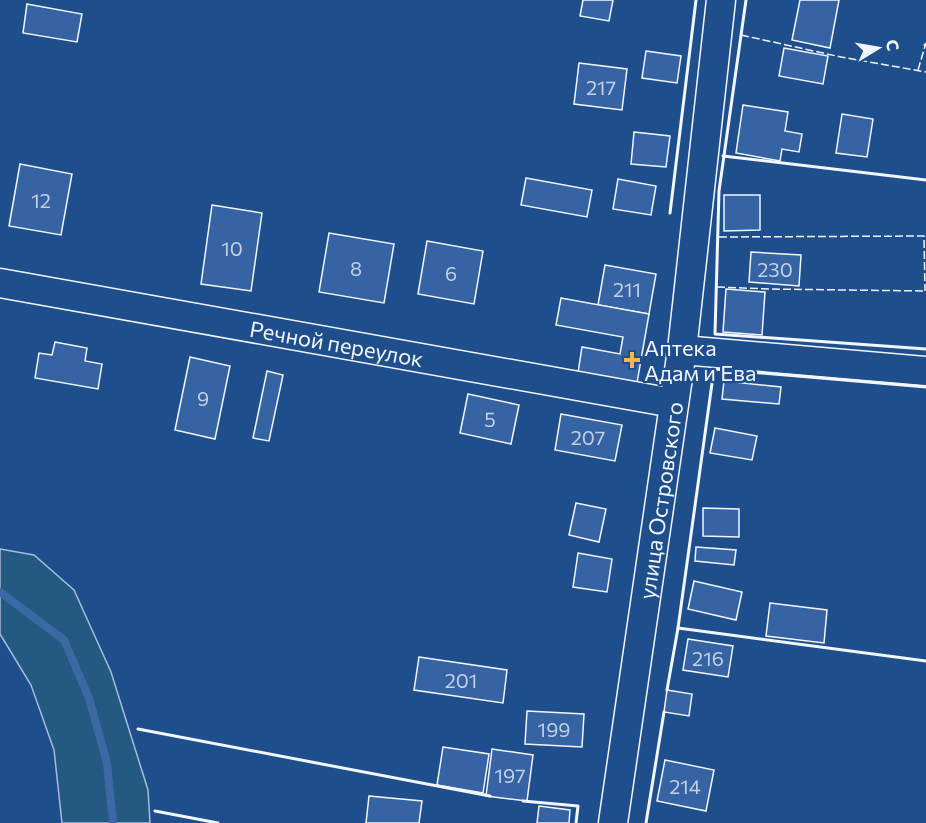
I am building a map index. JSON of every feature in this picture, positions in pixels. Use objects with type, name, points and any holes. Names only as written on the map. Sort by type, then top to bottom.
[{"type":"street","name":"улица Островского","points":[[613,823],[682,350],[721,0]]},
{"type":"street","name":"Речной переулок","points":[[0,283],[673,404]]},
{"type":"street","points":[[682,350],[926,371]]},
{"type":"shaded area","points":[[0,549],[34,555],[74,590],[111,672],[148,790],[150,823],[62,823],[54,750],[31,685],[0,634]]},
{"type":"building","points":[[583,0],[613,0],[609,21],[580,16]]},
{"type":"building","points":[[800,0],[839,0],[830,48],[792,40]]},
{"type":"building","points":[[27,4],[82,14],[77,42],[23,33]]},
{"type":"building","points":[[784,48],[828,56],[823,84],[779,76]]},
{"type":"building","points":[[646,51],[681,56],[677,83],[642,78]]},
{"type":"building","points":[[579,63],[627,69],[622,110],[574,104]]},
{"type":"building","points":[[743,105],[788,112],[785,131],[802,134],[799,152],[782,149],[780,161],[736,153]]},
{"type":"building","points":[[842,114],[873,119],[867,157],[836,153]]},
{"type":"building","points":[[634,132],[670,136],[666,167],[631,164]]},
{"type":"building","points":[[20,164],[72,174],[61,235],[9,226]]},
{"type":"building","points":[[526,178],[592,190],[587,217],[521,205]]},
{"type":"building","points":[[618,179],[656,186],[651,215],[613,209]]},
{"type":"building","points":[[724,195],[760,195],[760,230],[724,231]]},
{"type":"building","points":[[212,205],[262,213],[251,291],[201,284]]},
{"type":"building","points":[[329,233],[394,244],[384,303],[319,292]]},
{"type":"building","points":[[427,241],[483,251],[474,304],[418,294]]},
{"type":"building","points":[[751,252],[801,255],[799,286],[749,282]]},
{"type":"building","points":[[605,265],[656,274],[649,314],[598,305]]},
{"type":"building","points":[[726,289],[765,292],[762,335],[723,332]]},
{"type":"building","points":[[561,298],[649,314],[637,383],[578,373],[582,347],[620,354],[623,337],[556,325]]},
{"type":"building","points":[[55,342],[87,348],[85,361],[102,364],[98,389],[35,378],[39,353],[52,355]]},
{"type":"building","points":[[190,357],[230,366],[215,439],[175,430]]},
{"type":"building","points":[[267,371],[283,375],[269,441],[253,438]]},
{"type":"building","points":[[724,381],[781,387],[779,404],[722,399]]},
{"type":"building","points":[[468,394],[519,405],[511,444],[460,433]]},
{"type":"building","points":[[561,414],[622,425],[615,461],[555,450]]},
{"type":"building","points":[[715,428],[757,436],[752,460],[710,453]]},
{"type":"building","points":[[576,503],[606,509],[599,542],[569,535]]},
{"type":"building","points":[[703,508],[739,509],[739,537],[703,536]]},
{"type":"building","points":[[696,547],[736,550],[734,565],[695,561]]},
{"type":"building","points":[[578,553],[612,559],[607,592],[573,587]]},
{"type":"building","points":[[694,581],[742,592],[736,620],[688,609]]},
{"type":"building","points":[[770,603],[827,610],[824,643],[766,636]]},
{"type":"building","points":[[688,639],[733,646],[728,677],[683,670]]},
{"type":"building","points":[[419,657],[507,670],[503,703],[414,690]]},
{"type":"building","points":[[667,690],[692,694],[689,716],[664,712]]},
{"type":"building","points":[[527,711],[584,714],[582,747],[525,744]]},
{"type":"building","points":[[443,747],[489,754],[483,793],[437,785]]},
{"type":"building","points":[[492,749],[533,755],[527,801],[486,796]]},
{"type":"building","points":[[665,760],[714,770],[706,811],[657,801]]},
{"type":"building","points":[[369,796],[422,801],[419,823],[366,823]]},
{"type":"building","points":[[539,806],[570,810],[569,823],[537,823]]},
{"type":"waterway","points":[[0,592],[64,640],[89,698],[107,763],[113,823]]},
{"type":"fence","points":[[741,35],[841,57],[926,72]]},
{"type":"fence","points":[[918,70],[926,43]]},
{"type":"fence","points":[[719,237],[924,236],[925,291]]},
{"type":"fence","points":[[717,287],[926,291]]},
{"type":"wall","points":[[670,213],[696,0]]},
{"type":"wall","points":[[746,0],[719,191],[715,334],[926,349]]},
{"type":"wall","points":[[723,156],[926,180]]},
{"type":"wall","points":[[667,690],[678,628],[714,369],[926,387]]},
{"type":"wall","points":[[678,628],[926,661]]},
{"type":"wall","points":[[646,823],[664,712]]},
{"type":"wall","points":[[138,729],[490,796]]},
{"type":"wall","points":[[523,801],[578,806],[576,823]]},
{"type":"wall","points":[[155,811],[218,823]]},
{"type":"place","name":"Аптека Адам и Ева","points":[[632,360]]}]
